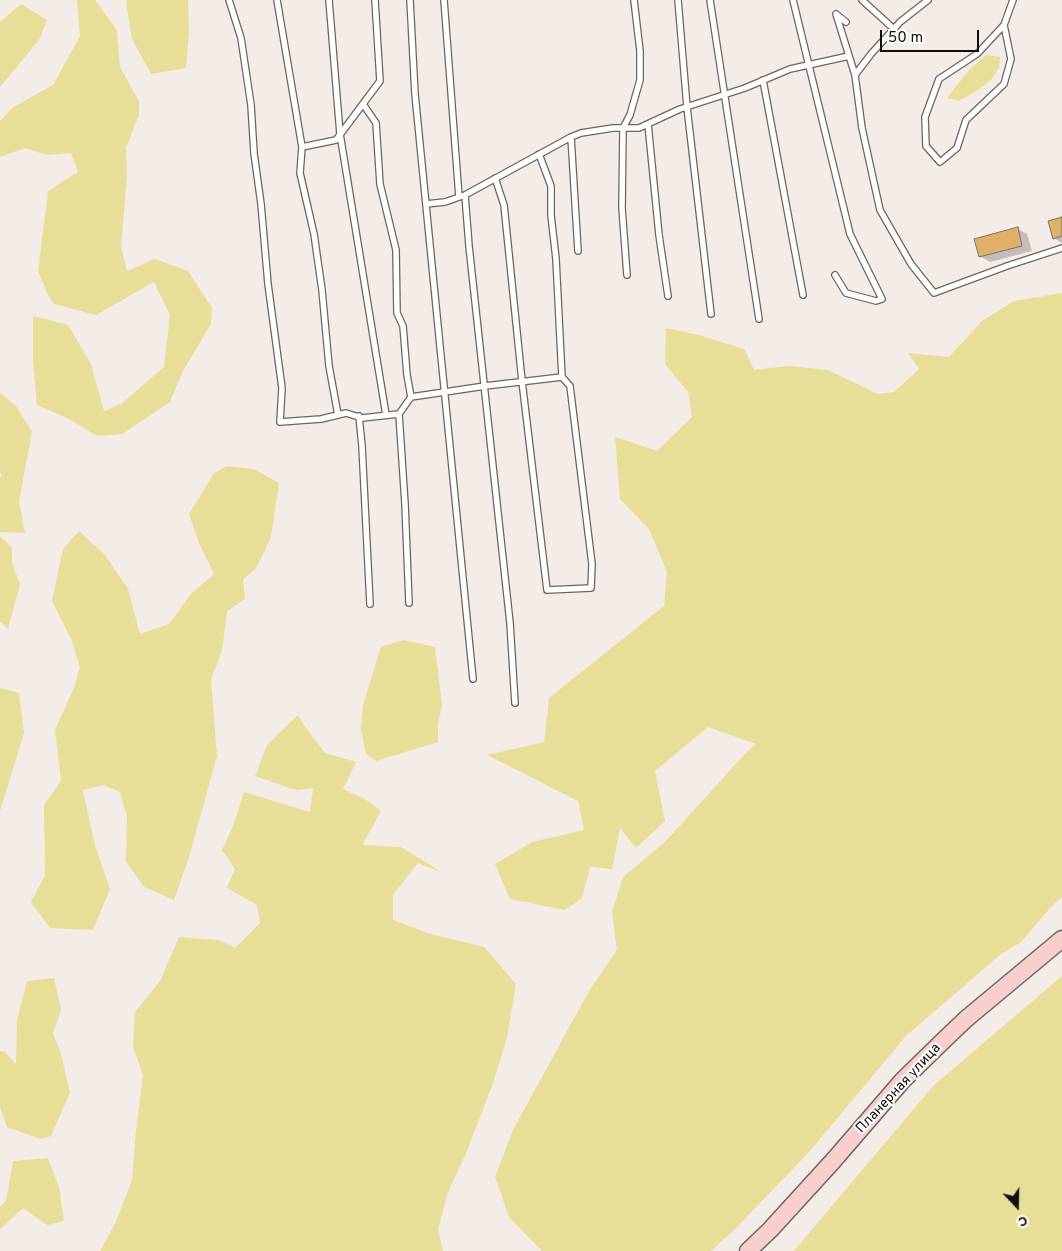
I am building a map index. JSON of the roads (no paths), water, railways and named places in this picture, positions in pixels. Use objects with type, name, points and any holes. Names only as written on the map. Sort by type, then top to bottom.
[{"type":"main road","name":"Планерная улица","points":[[748,1251],[802,1196],[903,1080],[966,1019],[1062,939]]},
{"type":"lane","points":[[230,0],[241,38],[251,105],[266,266],[282,388],[280,422],[321,419],[346,413],[362,418],[398,414]]},
{"type":"lane","points":[[277,0],[302,147],[300,173],[314,234],[322,290],[329,366],[338,415]]},
{"type":"lane","points":[[329,0],[340,134],[386,415]]},
{"type":"lane","points":[[302,147],[336,140],[380,81],[374,0]]},
{"type":"lane","points":[[410,0],[426,204],[473,679]]},
{"type":"lane","points":[[444,0],[462,196],[485,386],[510,623],[515,703]]},
{"type":"lane","points":[[627,275],[622,208],[623,128],[630,115],[640,80],[640,52],[634,0]]},
{"type":"lane","points":[[678,0],[687,107],[711,314]]},
{"type":"lane","points":[[710,0],[759,319]]},
{"type":"lane","points":[[793,0],[850,234],[882,299],[876,301],[846,293],[834,275]]},
{"type":"lane","points":[[862,0],[894,29]]},
{"type":"lane","points":[[916,0],[921,6]]},
{"type":"lane","points":[[856,75],[870,54],[894,29],[928,0]]},
{"type":"lane","points":[[1004,25],[1011,58],[1004,84],[966,120],[957,148],[940,162],[926,146],[925,117],[939,79],[977,54],[1004,25],[1013,0]]},
{"type":"lane","points":[[846,22],[836,14],[856,75],[862,128],[880,210],[911,264],[934,293],[1062,248]]},
{"type":"lane","points":[[426,204],[445,202],[462,196],[581,133],[639,128],[687,107],[724,95],[790,69],[849,56]]},
{"type":"lane","points":[[763,80],[802,295]]},
{"type":"lane","points":[[363,104],[376,123],[380,184],[396,250],[397,313],[403,326],[406,375],[410,397],[398,414],[406,504],[409,603]]},
{"type":"lane","points":[[648,124],[659,236],[668,296]]},
{"type":"lane","points":[[571,138],[578,251]]},
{"type":"lane","points":[[495,178],[504,205],[522,381],[547,590],[591,588],[592,564],[570,386],[562,377],[557,267],[551,215],[551,186],[539,154]]},
{"type":"lane","points":[[410,397],[562,377]]},
{"type":"lane","points":[[359,416],[370,604]]}]
